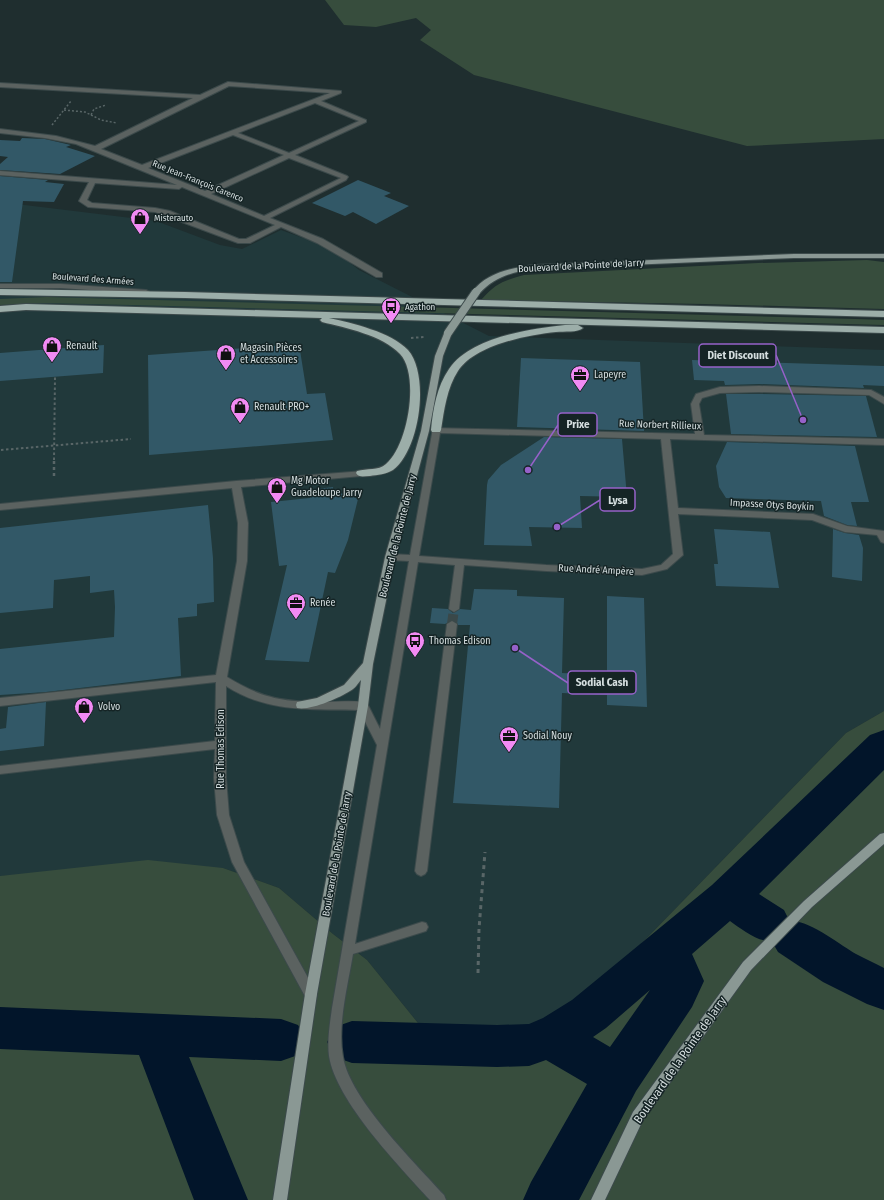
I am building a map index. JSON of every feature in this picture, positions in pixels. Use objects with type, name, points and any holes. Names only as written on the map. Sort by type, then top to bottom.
[{"type":"highway","points":[[0,292],[185,295],[884,314]]},
{"type":"highway","points":[[0,309],[26,307],[884,330]]},
{"type":"highway","points":[[298,314],[351,326],[368,333],[404,353],[413,366],[416,380],[416,395],[409,430],[399,459],[389,468],[380,472],[361,473]]},
{"type":"highway","points":[[436,430],[438,415],[447,383],[457,365],[469,354],[497,342],[527,334],[575,328],[700,330],[803,328]]},
{"type":"main road","name":"Boulevard de la Pointe de Jarry","points":[[280,1200],[311,994],[363,706],[368,664],[390,557],[425,431],[439,356],[448,333],[476,292],[489,280],[510,270],[534,267],[794,256],[884,256]]},
{"type":"main road","points":[[301,705],[320,700],[348,688],[368,664]]},
{"type":"main road","name":"Boulevard de la Pointe de Jarry","points":[[598,1200],[638,1116],[747,966],[808,904],[884,837]]},
{"type":"street","points":[[95,149],[228,84],[339,92],[141,168]]},
{"type":"street","points":[[0,85],[202,97]]},
{"type":"street","points":[[204,194],[364,121],[315,101]]},
{"type":"street","name":"Rue Jean-François Carenco","points":[[0,131],[44,134],[74,141],[320,241],[379,275]]},
{"type":"street","points":[[233,133],[345,177],[265,218]]},
{"type":"street","points":[[0,173],[187,187]]},
{"type":"street","points":[[93,180],[83,201],[91,205],[155,210],[238,241],[247,241],[280,225]]},
{"type":"street","name":"Boulevard des Armées","points":[[0,286],[61,286],[185,295]]},
{"type":"street","points":[[700,438],[695,404],[699,396],[720,390],[759,389],[871,393],[884,401]]},
{"type":"street","name":"Rue Norbert Rillieux","points":[[436,430],[884,442]]},
{"type":"street","name":"Boulevard de la Pointe de Jarry","points":[[436,430],[343,978],[337,1020],[336,1044],[337,1058],[344,1079],[366,1114],[438,1200]]},
{"type":"street","name":"Rue André Ampère","points":[[390,557],[642,572],[664,567],[678,555],[675,511],[665,436]]},
{"type":"street","points":[[0,507],[361,473]]},
{"type":"street","name":"Rue Thomas Edison","points":[[236,484],[243,523],[242,561],[221,678],[220,778],[223,815],[238,862],[311,994]]},
{"type":"street","name":"Impasse Otys Boykin","points":[[675,511],[813,517],[845,529],[881,533],[884,540]]},
{"type":"street","points":[[454,609],[460,562]]},
{"type":"street","points":[[421,871],[452,624]]},
{"type":"street","points":[[0,702],[221,678],[250,695],[271,702],[301,705],[363,706],[383,746]]},
{"type":"street","points":[[0,770],[220,744]]},
{"type":"street","points":[[348,951],[422,927]]},
{"type":"path","points":[[44,134],[80,90]]},
{"type":"path","points":[[91,115],[94,109],[110,104]]},
{"type":"path","points":[[64,110],[85,112],[101,120],[137,128]]},
{"type":"path","points":[[54,476],[55,376]]},
{"type":"path","points":[[1,450],[131,438]]},
{"type":"path","points":[[478,973],[479,929],[485,852]]},
{"type":"shaded area","points":[[0,202],[156,221],[220,245],[242,249],[281,230],[331,248],[359,270],[489,336],[884,350],[884,711],[846,733],[644,941],[566,1016],[551,1027],[489,1035],[452,1033],[422,1028],[367,960],[333,934],[279,888],[223,868],[0,876]]},
{"type":"green space","points":[[325,0],[884,0],[884,139],[747,146],[474,75],[420,40],[431,30],[416,18],[376,27],[344,25]]},
{"type":"green space","points":[[867,260],[884,262],[884,309],[481,300],[500,283],[524,275],[758,263]]},
{"type":"green space","points":[[47,297],[856,319],[884,320],[884,325],[43,303],[0,305],[0,299]]},
{"type":"green space","points":[[884,711],[884,1200],[0,1200],[0,876],[148,860],[223,868],[279,888],[333,934],[367,960],[422,1028],[452,1033],[489,1035],[551,1027],[566,1016],[644,941],[846,733]]},
{"type":"building","points":[[22,138],[45,139],[71,145],[66,147],[95,156],[60,174],[0,170],[0,164],[8,157],[0,156],[0,140],[20,141]]},
{"type":"building","points":[[0,176],[48,180],[45,182],[64,184],[54,202],[23,201],[12,282],[0,282]]},
{"type":"building","points":[[358,180],[391,193],[384,196],[409,206],[376,224],[353,212],[345,216],[312,203]]},
{"type":"building","points":[[299,344],[307,394],[325,393],[333,440],[149,455],[148,355]]},
{"type":"building","name":"Renault","points":[[104,345],[103,373],[0,381],[0,353]]},
{"type":"building","name":"Lapeyre","points":[[521,358],[640,362],[644,431],[517,427]]},
{"type":"building","points":[[692,360],[884,366],[884,386],[863,385],[864,388],[759,384],[725,385],[724,381],[694,380]]},
{"type":"building","points":[[726,394],[866,396],[877,437],[731,434]]},
{"type":"building","points":[[544,437],[622,439],[627,497],[580,496],[582,528],[529,527],[532,546],[484,545],[488,480],[501,465]]},
{"type":"building","points":[[727,442],[855,446],[869,502],[851,502],[857,526],[847,525],[824,516],[821,501],[726,498],[719,487],[716,466]]},
{"type":"building","points":[[333,487],[334,494],[347,493],[358,499],[348,540],[335,573],[328,572],[309,662],[265,660],[287,565],[279,566],[271,502],[310,498],[309,490]]},
{"type":"building","points":[[208,505],[213,558],[214,602],[197,604],[197,616],[178,618],[181,676],[46,692],[0,695],[0,649],[114,637],[115,607],[114,590],[90,593],[90,576],[54,580],[53,608],[0,613],[0,528]]},
{"type":"building","points":[[714,529],[770,532],[779,588],[716,586],[714,564],[718,564]]},
{"type":"building","points":[[833,529],[859,535],[863,548],[862,581],[832,577]]},
{"type":"building","points":[[474,589],[517,590],[517,596],[564,598],[562,673],[607,675],[607,596],[644,598],[647,707],[607,705],[607,695],[562,693],[559,808],[453,803],[470,625],[458,625],[453,620],[445,624],[430,623],[432,608],[448,609],[453,613],[460,609],[471,610]]},
{"type":"building","points":[[46,702],[44,746],[0,751],[0,729],[6,728],[8,707]]},
{"type":"waterway","points":[[728,897],[884,745]]},
{"type":"waterway","points":[[665,950],[728,897]]},
{"type":"waterway","points":[[728,897],[768,923]]},
{"type":"waterway","points":[[794,939],[840,968],[884,990]]},
{"type":"waterway","points":[[550,1038],[589,1014],[665,950]]},
{"type":"waterway","points":[[618,1076],[675,993],[680,981],[676,969],[665,950]]},
{"type":"waterway","points":[[0,1028],[281,1040]]},
{"type":"waterway","points":[[156,1036],[221,1200]]},
{"type":"waterway","points":[[352,1042],[497,1046],[529,1045],[550,1038]]},
{"type":"waterway","points":[[550,1038],[618,1076]]},
{"type":"waterway","points":[[550,1200],[618,1076]]},
{"type":"tunnel","points":[[452,624],[454,609]]},
{"type":"place","name":"Misterauto","points":[[140,235]]},
{"type":"place","name":"Agathon","points":[[391,324]]},
{"type":"place","name":"Renault","points":[[52,363]]},
{"type":"place","name":"Magasin Pièces et Accessoires","points":[[226,371]]},
{"type":"place","name":"Lapeyre","points":[[580,392]]},
{"type":"place","name":"Diet Discount","points":[[803,420]]},
{"type":"place","name":"Renault PRO+","points":[[240,424]]},
{"type":"place","name":"Prixe","points":[[528,470]]},
{"type":"place","name":"Mg Motor Guadeloupe Jarry","points":[[277,504]]},
{"type":"place","name":"Lysa","points":[[557,527]]},
{"type":"place","name":"Renée","points":[[296,620]]},
{"type":"place","name":"Sodial Cash","points":[[515,648]]},
{"type":"place","name":"Thomas Edison","points":[[415,658]]},
{"type":"place","name":"Volvo","points":[[84,724]]},
{"type":"place","name":"Sodial Nouy","points":[[509,753]]}]
